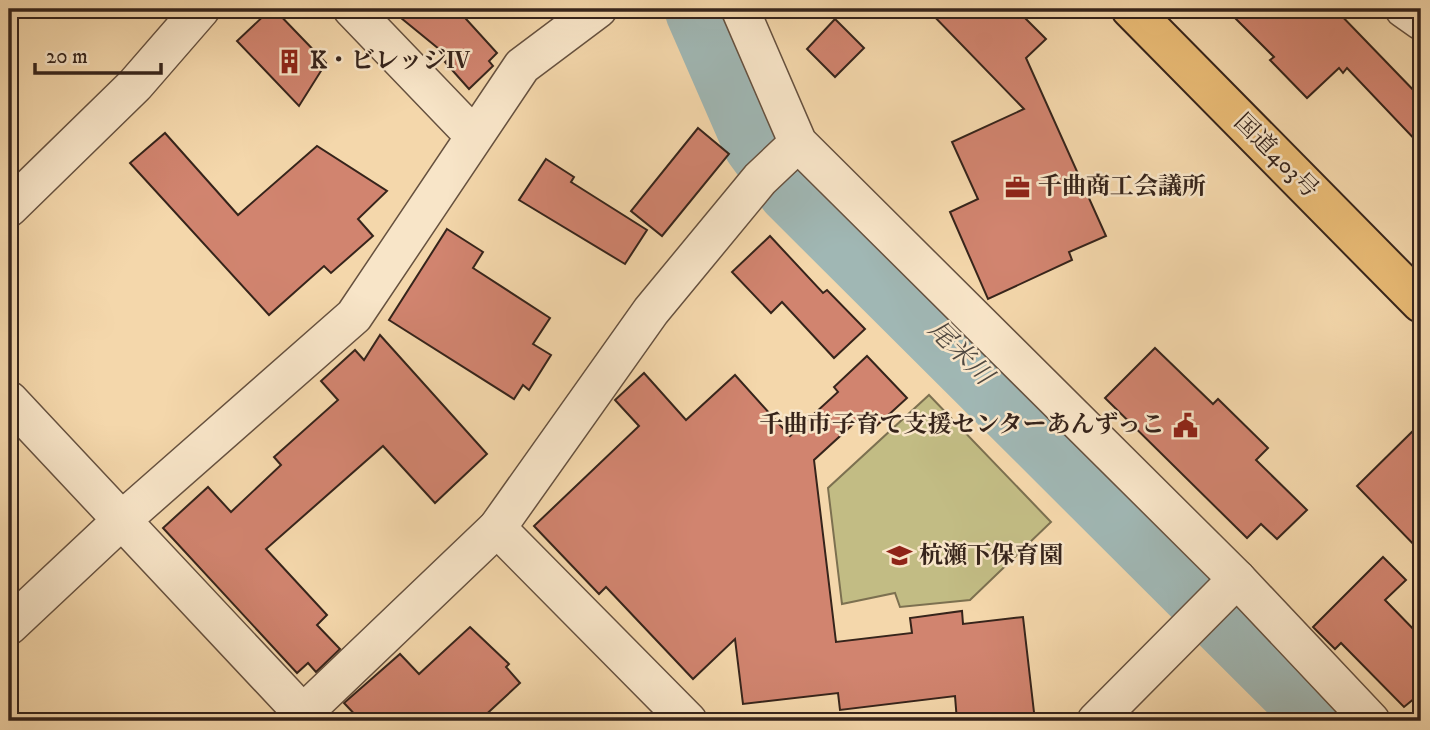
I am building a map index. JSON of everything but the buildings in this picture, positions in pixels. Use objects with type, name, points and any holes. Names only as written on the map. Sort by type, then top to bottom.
[{"type":"highway","name":"国道403号","points":[[1131,9],[1421,303]]},
{"type":"street","points":[[9,208],[135,85],[201,9]]},
{"type":"street","points":[[352,9],[474,136]]},
{"type":"street","points":[[9,626],[122,520],[354,316],[522,66],[598,9]]},
{"type":"street","points":[[740,9],[794,146],[1371,721]]},
{"type":"street","points":[[1404,9],[1421,21]]},
{"type":"street","points":[[9,400],[303,719],[497,528],[651,311],[760,179],[794,146]]},
{"type":"street","points":[[497,528],[688,721]]},
{"type":"street","points":[[1096,721],[1231,584]]},
{"type":"shaded area","points":[[929,395],[1051,522],[970,600],[900,607],[895,593],[842,604],[828,488]]},
{"type":"waterway","name":"尾米川","points":[[702,9],[760,142],[794,188],[1329,721]]},
{"type":"place","name":"K・ビレッジⅣ","points":[[290,61]]},
{"type":"place","name":"千曲商工会議所","points":[[1018,187]]},
{"type":"place","name":"千曲市子育て支援センターあんずっこ","points":[[1185,425]]},
{"type":"place","name":"杭瀬下保育園","points":[[899,556]]}]
